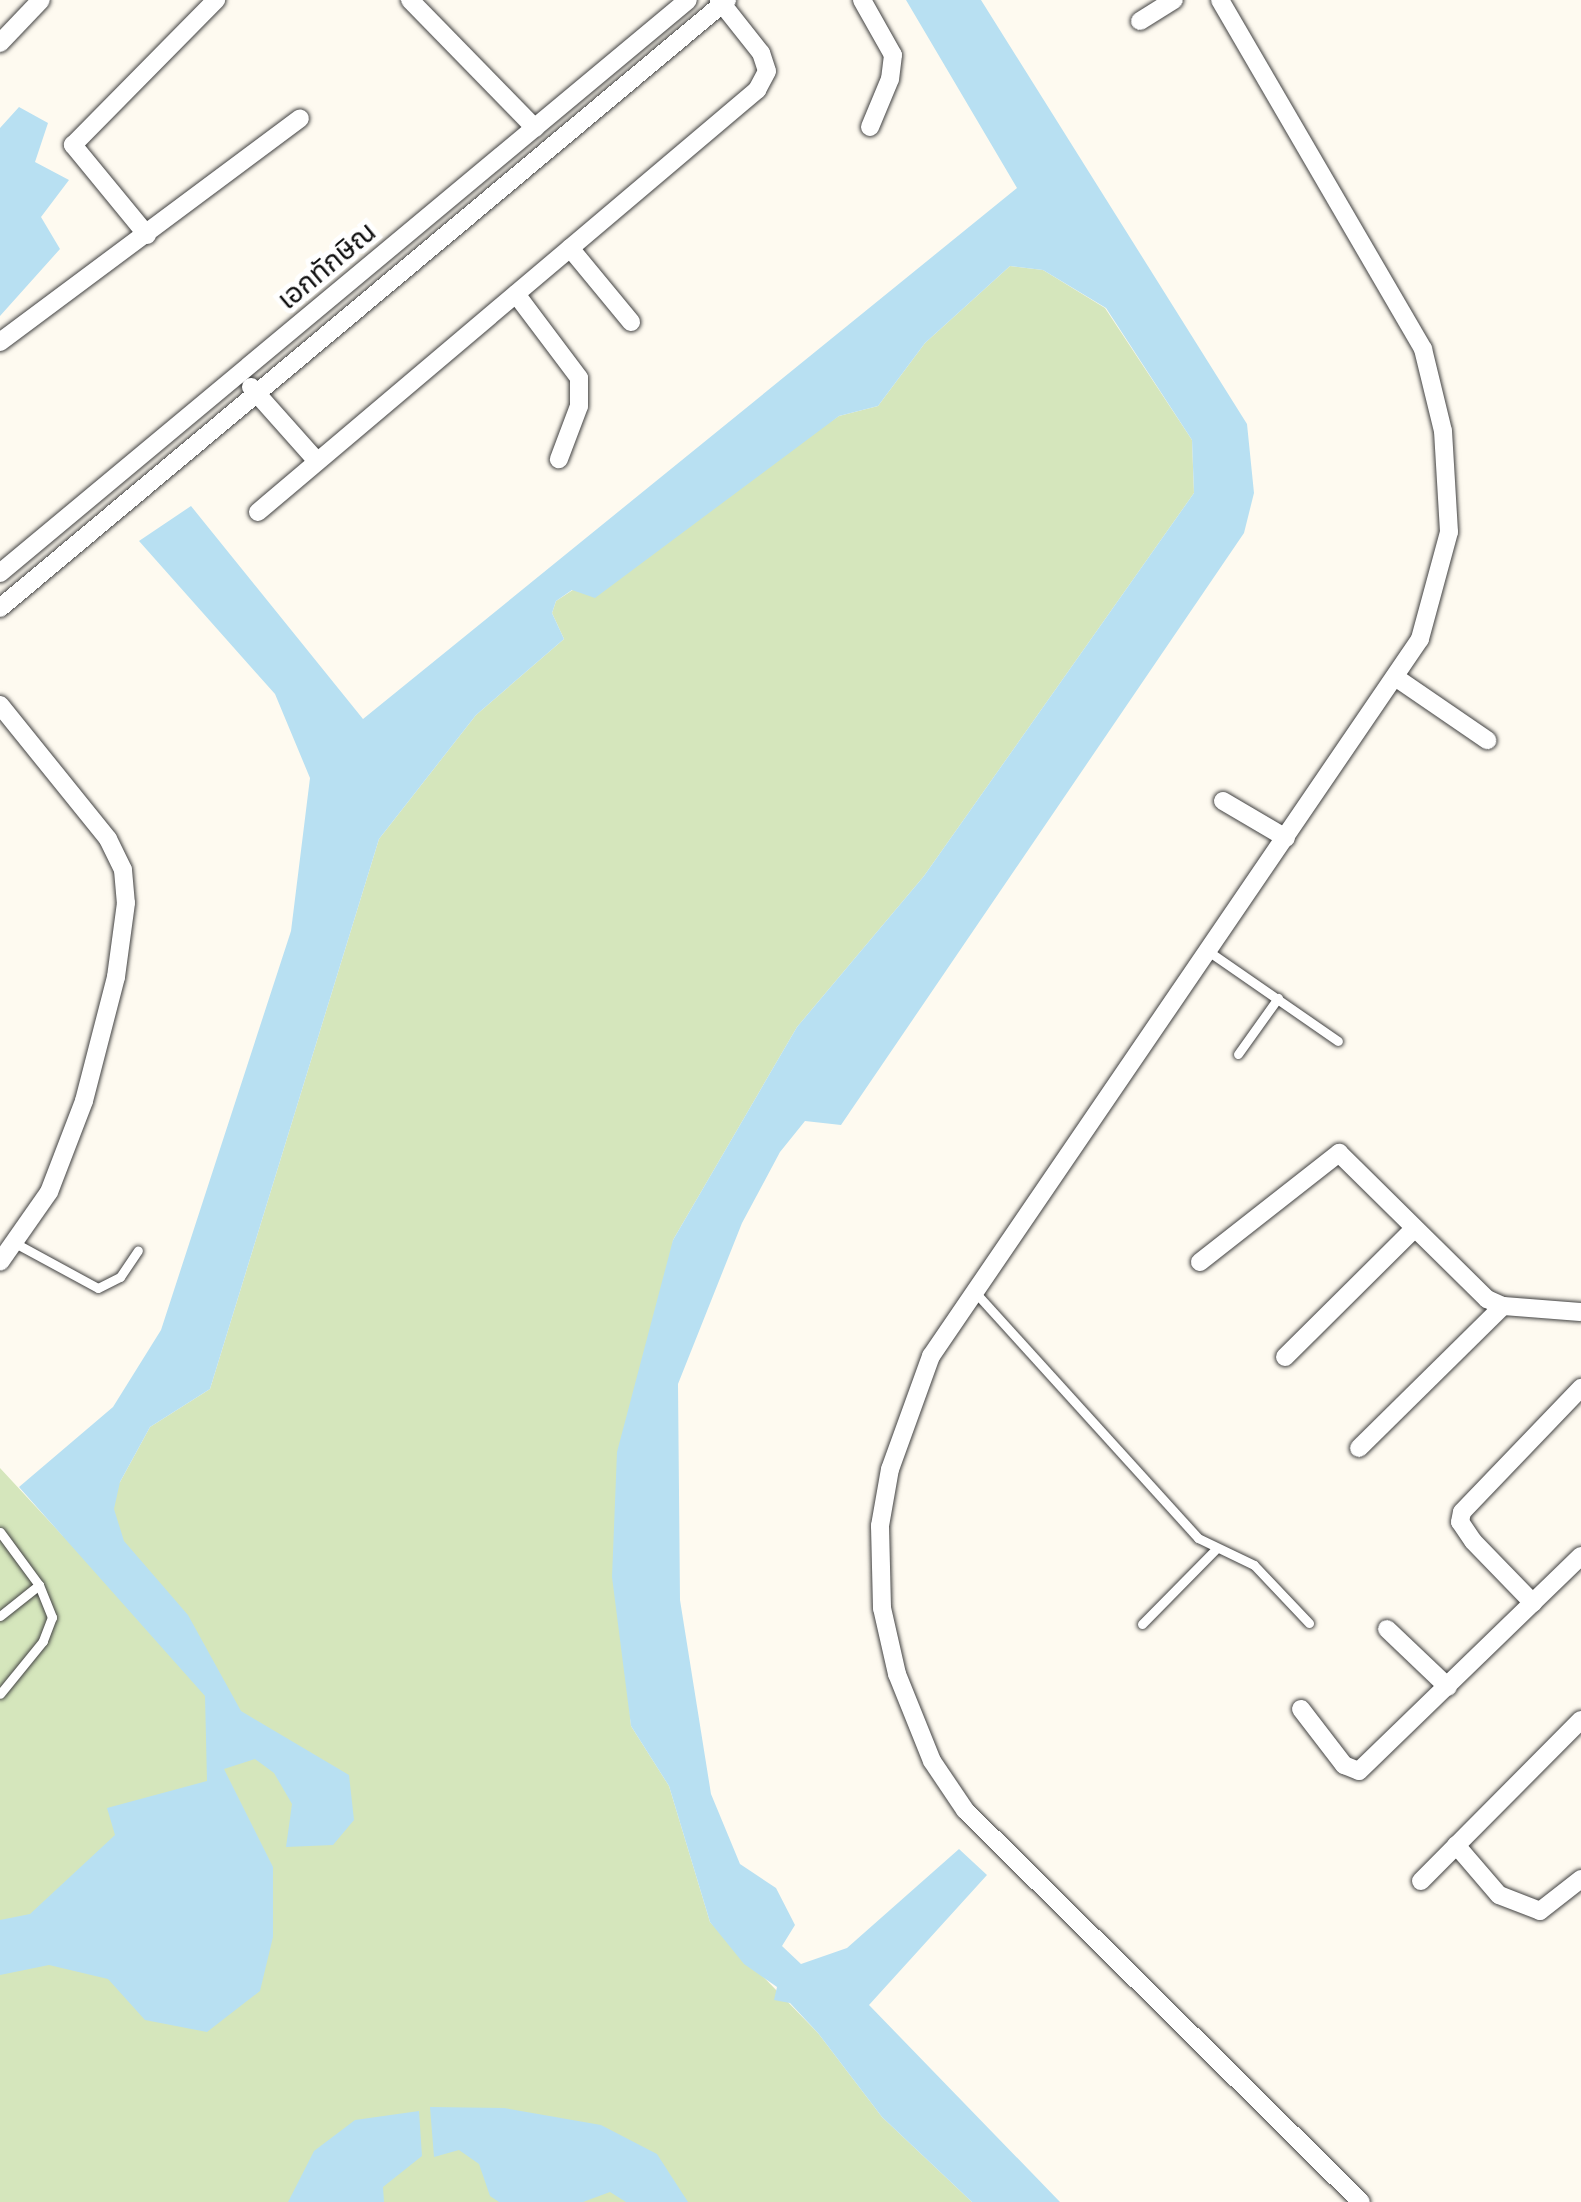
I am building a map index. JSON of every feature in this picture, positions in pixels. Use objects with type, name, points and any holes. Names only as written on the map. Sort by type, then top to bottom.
[{"type":"street","points":[[0,43],[41,0]]},
{"type":"street","points":[[147,235],[73,146],[216,0]]},
{"type":"street","points":[[410,0],[535,128]]},
{"type":"street","name":"เอกทักษิณ","points":[[0,572],[688,0]]},
{"type":"street","points":[[862,0],[892,55],[890,79],[870,128]]},
{"type":"street","points":[[1140,21],[1174,0]]},
{"type":"street","points":[[1220,0],[1423,349],[1443,431],[1449,532],[1420,639],[931,1356],[905,1415],[880,1526],[888,1644],[932,1761],[993,1842],[1361,2202]]},
{"type":"street","points":[[0,608],[722,1],[761,54],[766,72],[757,90],[258,512]]},
{"type":"street","points":[[0,342],[300,118]]},
{"type":"street","points":[[570,248],[631,322]]},
{"type":"street","points":[[516,294],[579,378],[578,406],[559,459]]},
{"type":"street","points":[[240,374],[317,461]]},
{"type":"street","points":[[1395,676],[1486,740]]},
{"type":"street","points":[[0,1262],[49,1192],[96,1066],[126,903],[123,870],[108,838],[4,717]]},
{"type":"street","points":[[1223,801],[1286,838]]},
{"type":"street","points":[[1200,1262],[1332,1154],[1347,1158],[1414,1229],[1503,1306],[1581,1312]]},
{"type":"street","points":[[1285,1357],[1414,1229]]},
{"type":"street","points":[[1359,1448],[1503,1306]]},
{"type":"street","points":[[1533,1603],[1473,1540],[1460,1522],[1462,1512],[1581,1388]]},
{"type":"street","points":[[1301,1708],[1344,1765],[1359,1771],[1581,1556]]},
{"type":"street","points":[[1387,1629],[1448,1687]]},
{"type":"street","points":[[1421,1882],[1581,1720]]},
{"type":"street","points":[[1456,1845],[1499,1894],[1540,1911],[1581,1879]]},
{"type":"lane","points":[[1206,949],[1338,1041]]},
{"type":"lane","points":[[1238,1054],[1278,998]]},
{"type":"lane","points":[[15,1243],[98,1288],[120,1277],[138,1250]]},
{"type":"lane","points":[[974,1292],[1214,1550]]},
{"type":"lane","points":[[0,1694],[50,1629],[51,1606],[1,1534]]},
{"type":"lane","points":[[1142,1624],[1214,1550],[1230,1550],[1254,1564],[1309,1622]]},
{"type":"lane","points":[[0,1616],[39,1586]]},
{"type":"green space","points":[[1010,266],[1043,270],[1105,308],[1192,440],[1194,493],[924,876],[797,1027],[673,1240],[629,1703],[631,1726],[669,1786],[710,1922],[818,2033],[882,2117],[972,2202],[0,2202],[0,1468],[63,1536],[120,1482],[150,1427],[210,1389],[379,839],[476,715],[564,639],[552,613],[556,601],[839,416],[878,406],[925,343]]},
{"type":"water","points":[[906,0],[981,0],[1247,424],[1254,493],[1244,533],[841,1125],[805,1121],[780,1152],[742,1223],[678,1384],[680,1600],[711,1794],[740,1864],[776,1888],[795,1925],[782,1946],[801,1964],[847,1948],[959,1849],[987,1875],[869,2005],[1060,2202],[972,2202],[882,2117],[818,2033],[790,2003],[774,2000],[777,1987],[744,1964],[710,1922],[669,1786],[631,1726],[612,1577],[617,1452],[673,1240],[797,1027],[924,876],[1194,493],[1192,440],[1106,308],[1043,270],[1010,266],[925,343],[878,406],[839,416],[595,598],[572,590],[556,601],[552,613],[564,639],[476,715],[379,839],[210,1389],[150,1427],[120,1482],[114,1509],[124,1541],[188,1615],[241,1711],[349,1775],[354,1820],[333,1845],[286,1847],[292,1804],[274,1773],[255,1759],[224,1769],[273,1867],[273,1937],[260,1991],[207,2032],[145,2020],[108,1979],[49,1965],[0,1975],[0,1920],[30,1914],[115,1835],[107,1808],[207,1781],[205,1696],[19,1487],[113,1407],[161,1330],[291,931],[310,778],[275,694],[139,541],[191,506],[363,719],[1017,188]]},
{"type":"water","points":[[19,107],[48,123],[35,162],[69,180],[41,217],[60,249],[0,316],[0,128]]},
{"type":"water","points":[[430,2107],[504,2108],[601,2125],[657,2154],[688,2202],[626,2202],[610,2192],[583,2202],[499,2202],[490,2196],[479,2164],[459,2150],[434,2157]]},
{"type":"water","points":[[419,2111],[422,2156],[383,2187],[384,2202],[288,2202],[314,2151],[355,2120]]}]
